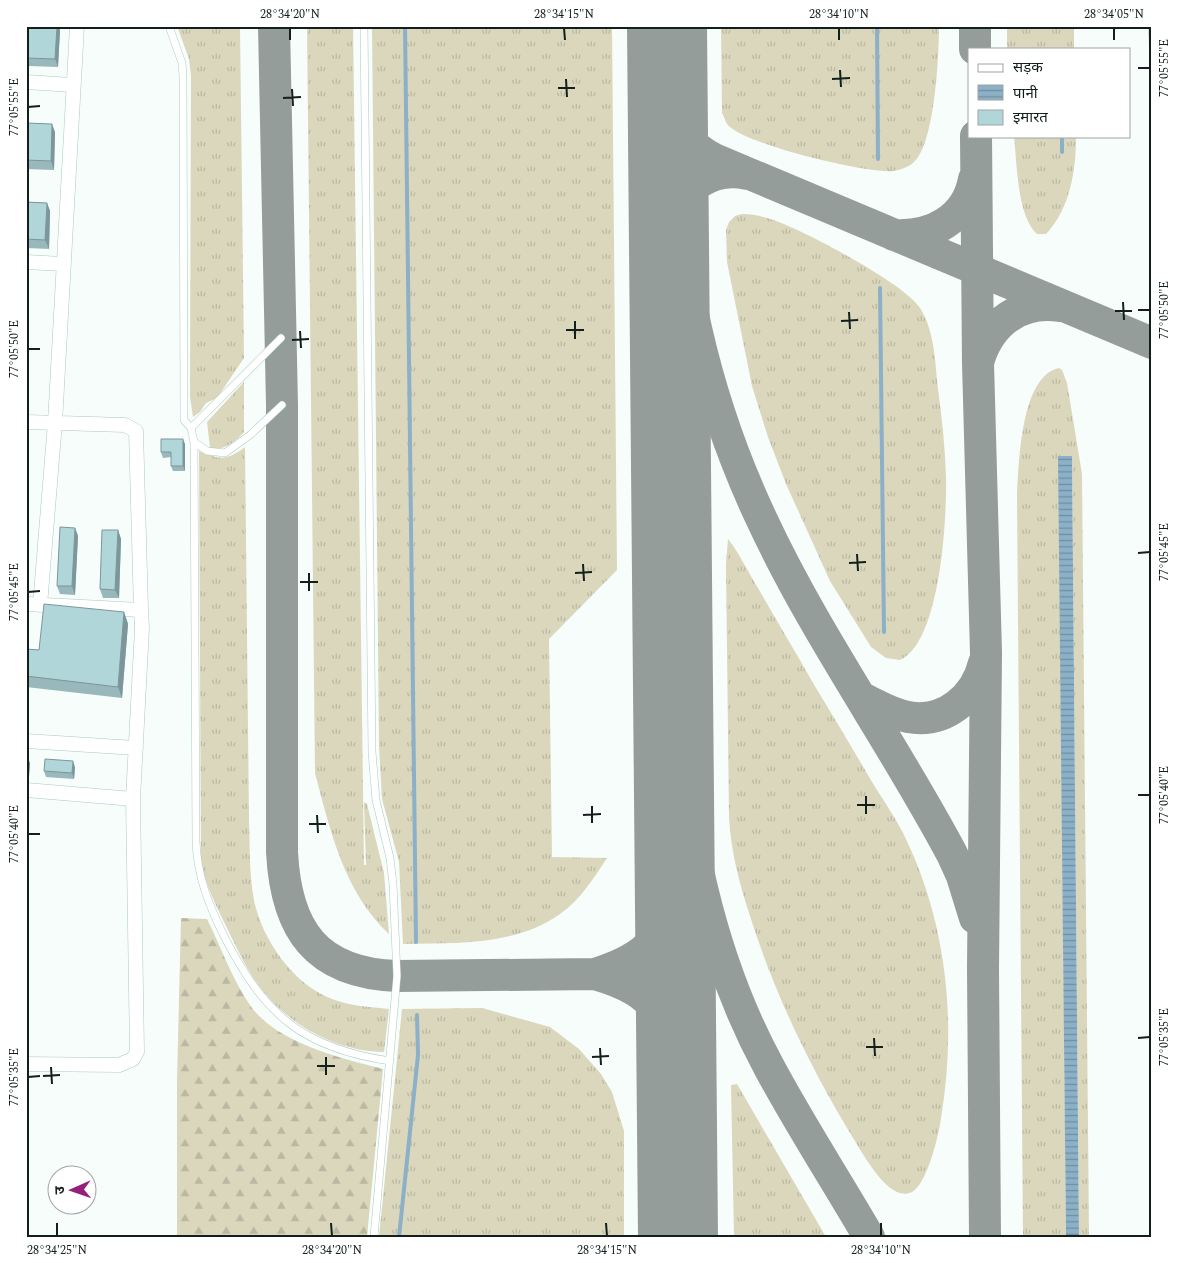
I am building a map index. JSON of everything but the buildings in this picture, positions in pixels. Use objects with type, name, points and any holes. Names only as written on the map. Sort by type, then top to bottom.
[{"type":"street","points":[[77,26],[72,85],[55,423],[33,604],[141,610]]},
{"type":"street","points":[[26,82],[72,85]]},
{"type":"street","points":[[26,262],[63,264]]},
{"type":"street","points":[[26,422],[125,425],[136,431],[142,628],[133,798],[136,1052],[133,1059],[119,1065],[26,1064]]},
{"type":"street","points":[[26,742],[136,748]]},
{"type":"street","points":[[26,790],[133,798]]},
{"type":"lane","points":[[169,26],[183,68],[184,420],[191,428],[194,442],[196,831],[198,874],[212,910],[249,981],[276,1013],[306,1036],[327,1045],[359,1056],[390,1061]]},
{"type":"lane","points":[[364,26],[372,752],[376,800],[390,858],[398,976],[374,1237]]},
{"type":"lane","points":[[191,428],[281,338]]},
{"type":"lane","points":[[194,442],[207,451],[225,453],[244,440],[282,405]]},
{"type":"green space","points":[[177,26],[240,26],[244,358],[217,398],[206,403],[200,412],[193,417],[190,397],[191,76],[189,59]]},
{"type":"green space","points":[[307,26],[353,26],[364,865],[366,865],[364,802],[367,804],[384,873],[389,934],[361,899],[350,880],[333,838],[315,773]]},
{"type":"green space","points":[[372,26],[612,26],[617,570],[549,639],[552,857],[607,858],[592,881],[560,914],[524,932],[484,941],[403,944],[399,862],[382,799],[379,746]]},
{"type":"green space","points":[[721,26],[939,26],[934,98],[927,137],[921,152],[914,162],[907,167],[893,171],[879,171],[806,156],[737,132],[727,124],[722,113]]},
{"type":"green space","points":[[1007,26],[1074,26],[1074,48],[1007,48]]},
{"type":"green space","points":[[1148,26],[1152,26],[1152,115]]},
{"type":"green space","points":[[1014,138],[1076,138],[1075,163],[1070,189],[1061,213],[1046,234],[1037,234],[1030,226],[1025,215],[1017,174]]},
{"type":"green space","points":[[742,214],[776,221],[809,235],[853,259],[911,298],[920,308],[929,327],[935,358],[945,454],[946,495],[943,547],[933,604],[925,629],[914,649],[900,660],[886,658],[871,647],[830,581],[786,484],[768,437],[752,386],[727,262],[726,230],[729,222],[735,216]]},
{"type":"green space","points":[[1059,368],[1062,370],[1067,383],[1082,474],[1089,1237],[1079,1237],[1072,457],[1059,456],[1066,1237],[1023,1237],[1017,496],[1021,444],[1029,404],[1036,387],[1046,375]]},
{"type":"green space","points":[[244,382],[244,432],[224,447],[210,448],[207,422]]},
{"type":"green space","points":[[245,447],[249,820],[250,870],[254,900],[264,930],[272,945],[293,972],[305,983],[332,999],[360,1006],[389,1009],[384,1052],[367,1051],[333,1042],[301,1025],[273,1003],[257,983],[239,953],[213,898],[201,864],[199,451],[222,458],[232,455]]},
{"type":"green space","points":[[728,539],[898,823],[919,870],[931,904],[945,974],[948,1010],[946,1082],[935,1147],[923,1179],[912,1192],[903,1194],[894,1191],[886,1184],[870,1165],[837,1111],[794,1029],[759,943],[742,890],[729,818],[726,564]]},
{"type":"green space","points":[[181,918],[207,919],[245,998],[264,1021],[278,1031],[312,1048],[383,1069],[367,1237],[177,1237],[177,1081]]},
{"type":"green space","points":[[482,1008],[550,1027],[579,1049],[601,1074],[612,1092],[624,1131],[624,1237],[379,1237],[402,1009]]},
{"type":"green space","points":[[737,1084],[826,1237],[734,1237],[731,1085]]},
{"type":"water","points":[[1058,456],[1072,456],[1079,1237],[1066,1237]]},
{"type":"waterway","points":[[405,26],[416,942]]},
{"type":"waterway","points":[[877,26],[878,159]]},
{"type":"waterway","points":[[1062,138],[1062,152]]},
{"type":"waterway","points":[[880,288],[884,632]]},
{"type":"waterway","points":[[399,1237],[418,1055],[417,1015]]},
{"type":"taxiway","points":[[274,26],[282,405],[282,852],[290,904],[299,925],[311,942],[326,956],[345,966],[369,973],[397,976],[595,974],[618,966],[636,956],[659,933],[666,918],[670,901],[675,857]]},
{"type":"taxiway","points":[[975,26],[975,48]]},
{"type":"taxiway","points":[[668,101],[675,120],[685,136],[697,148],[714,159],[1152,343]]},
{"type":"taxiway","points":[[669,131],[679,233],[696,330],[723,425],[741,473],[783,563],[806,605],[905,770],[952,854],[962,876],[975,918]]},
{"type":"taxiway","points":[[976,138],[978,363],[986,653],[983,969],[985,1237]]},
{"type":"taxiway","points":[[672,221],[682,199],[700,182],[722,173],[747,174]]},
{"type":"taxiway","points":[[894,235],[922,233],[946,223],[964,205],[974,179]]},
{"type":"taxiway","points":[[979,359],[991,334],[1009,316],[1020,310],[1033,307],[1046,305],[1060,306]]},
{"type":"taxiway","points":[[862,698],[902,716],[922,718],[934,716],[946,712],[966,697],[974,687],[984,663]]},
{"type":"taxiway","points":[[673,701],[684,796],[692,843],[702,889],[730,980],[748,1024],[769,1067],[869,1237]]},
{"type":"taxiway","points":[[595,974],[635,990],[658,1013],[670,1043],[677,1085]]},
{"type":"runway","points":[[667,26],[678,1237]]}]
